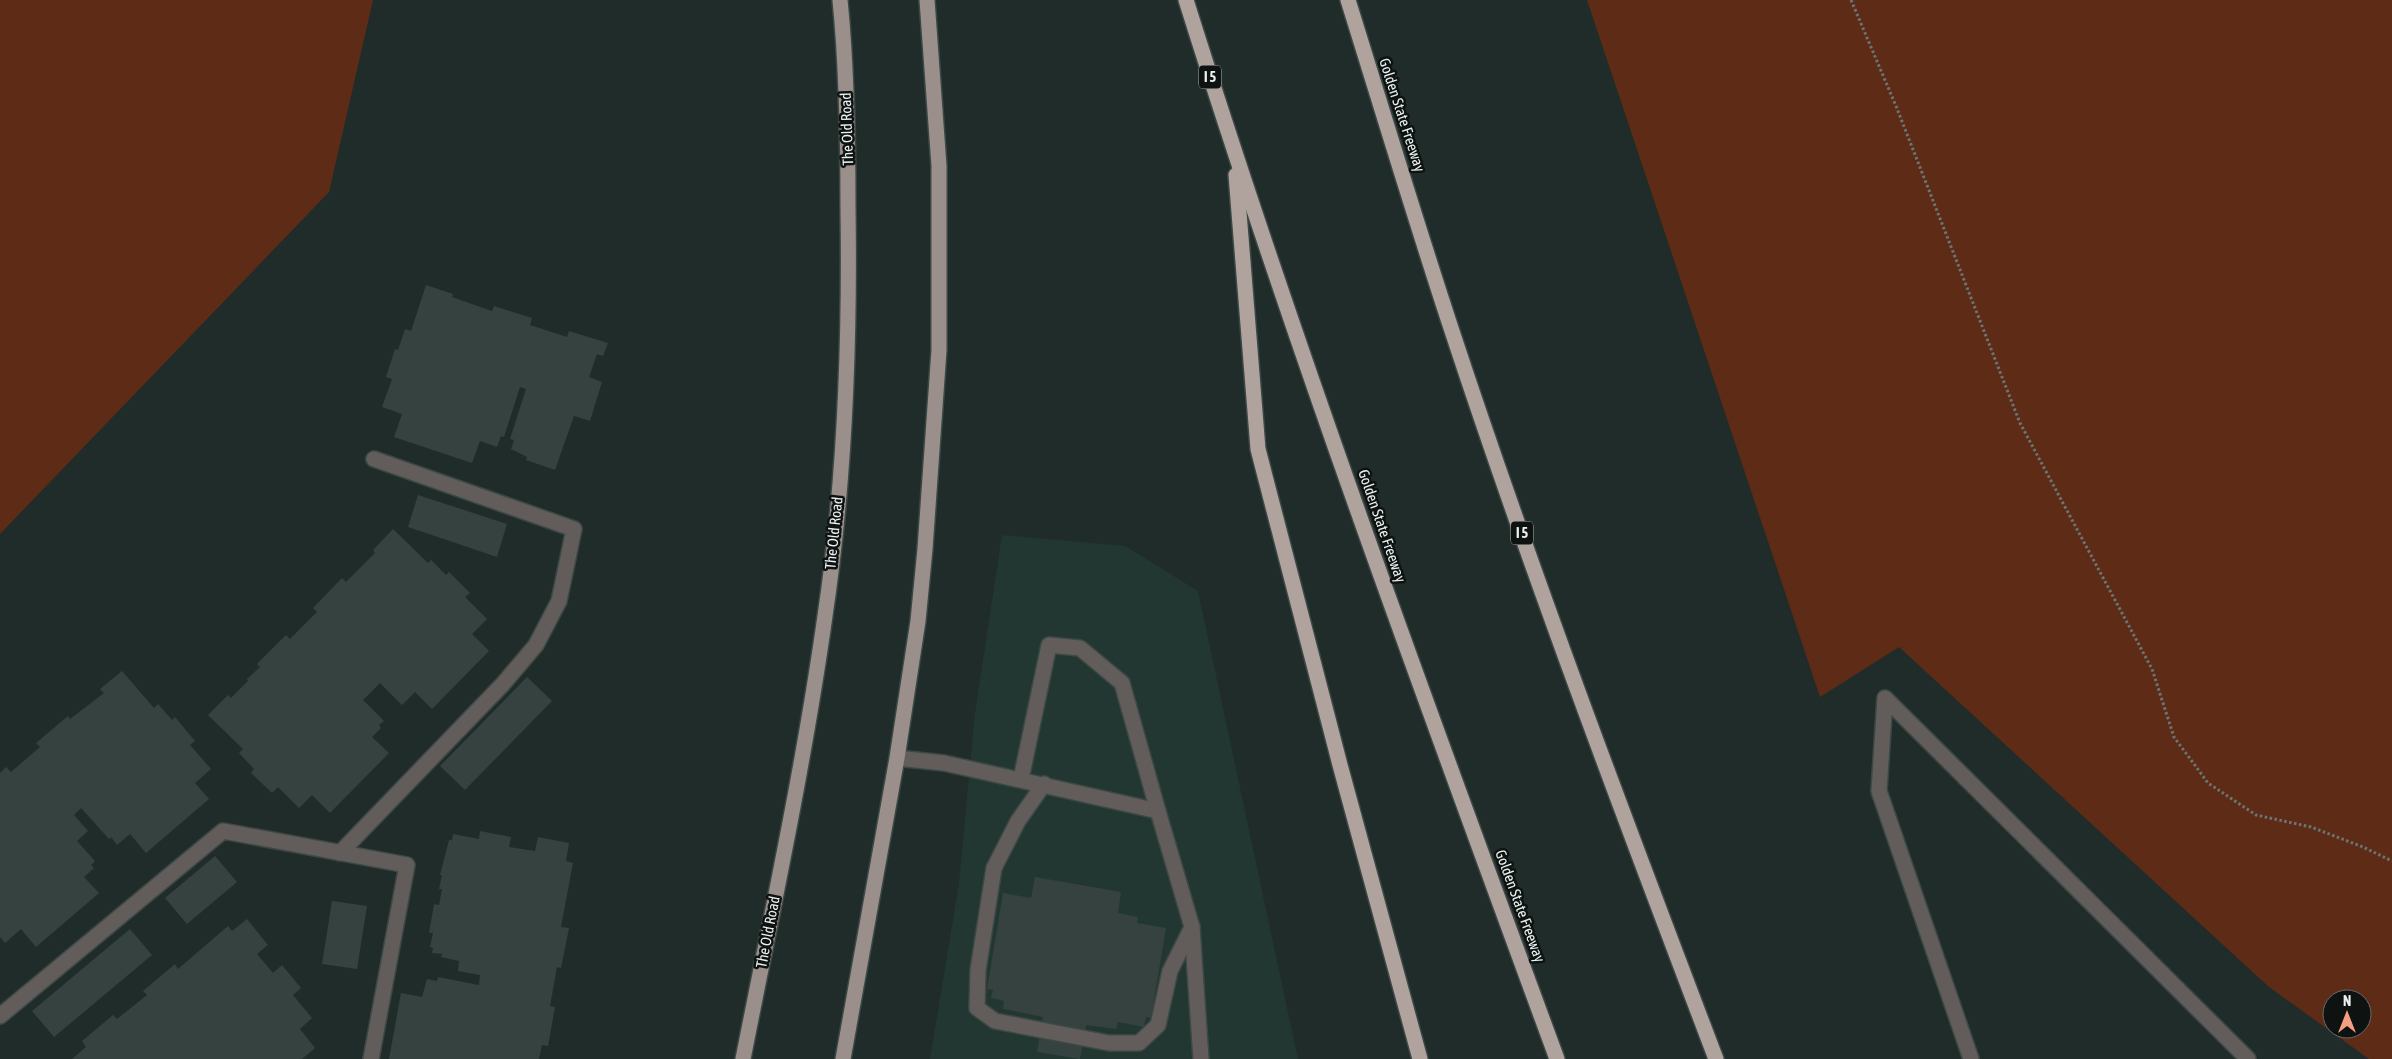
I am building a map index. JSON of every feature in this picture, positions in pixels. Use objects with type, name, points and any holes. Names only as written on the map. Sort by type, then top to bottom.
[{"type":"highway","name":"Golden State Freeway","points":[[1186,0],[1234,154],[1399,629],[1557,1059]]},
{"type":"highway","name":"Golden State Freeway","points":[[1348,0],[1451,328],[1535,571],[1630,833],[1716,1059]]},
{"type":"highway","points":[[1234,154],[1258,449],[1420,1059]]},
{"type":"main road","name":"The Old Road","points":[[743,1059],[807,732],[826,613],[838,498],[845,404],[849,266],[848,137],[840,0]]},
{"type":"main road","points":[[843,1059],[897,758],[920,603],[939,350],[939,166],[927,0]]},
{"type":"lane","points":[[340,853],[503,684],[536,645],[559,601],[574,529],[374,459]]},
{"type":"lane","points":[[1022,779],[1049,645],[1080,648],[1122,683],[1192,927],[1201,1059]]},
{"type":"lane","points":[[1971,1059],[1879,791],[1885,698],[2248,1059]]},
{"type":"lane","points":[[897,758],[944,763],[1158,811]]},
{"type":"lane","points":[[1044,784],[1018,821],[994,868],[978,970],[977,1008],[995,1021],[1109,1042],[1139,1042],[1158,1025],[1170,970],[1192,927]]},
{"type":"lane","points":[[0,1016],[223,831],[407,865],[371,1059]]},
{"type":"path","points":[[1851,0],[1896,106],[2020,423],[2152,669],[2174,737],[2208,783],[2256,815],[2311,827],[2363,847],[2392,862]]},
{"type":"shaded area","points":[[0,0],[373,0],[329,192],[0,534]]},
{"type":"shaded area","points":[[1587,0],[2392,0],[2392,1059],[2369,1059],[2341,1039],[2372,1039],[2372,989],[2322,989],[2322,1025],[2269,987],[1899,647],[1820,697]]},
{"type":"shaded area","points":[[1002,535],[1125,546],[1198,591],[1298,1059],[930,1059],[959,883],[975,713]]},
{"type":"building","points":[[426,285],[453,294],[452,297],[492,311],[494,306],[532,318],[530,325],[567,337],[569,331],[608,343],[603,356],[597,354],[589,377],[602,382],[590,421],[574,416],[555,470],[526,460],[527,457],[511,449],[514,440],[510,439],[526,389],[520,387],[504,437],[501,436],[497,447],[480,441],[472,463],[394,437],[402,414],[382,407],[392,379],[386,377],[395,349],[398,350],[405,329],[411,331]]},
{"type":"building","points":[[418,495],[507,524],[497,557],[408,527]]},
{"type":"building","points":[[393,529],[428,563],[431,560],[446,575],[449,572],[470,593],[465,597],[487,619],[472,634],[489,651],[432,709],[415,692],[402,705],[380,683],[363,700],[384,721],[379,725],[381,728],[372,737],[389,753],[330,813],[312,795],[299,808],[278,787],[272,793],[251,773],[254,769],[239,753],[243,749],[208,715],[228,695],[231,698],[248,681],[247,679],[260,667],[257,664],[286,635],[290,639],[317,612],[313,608],[342,578],[346,582],[375,553],[373,550]]},
{"type":"building","points":[[122,671],[154,708],[158,704],[172,720],[175,717],[195,741],[190,745],[211,769],[195,783],[209,799],[146,853],[130,834],[117,845],[111,837],[109,839],[81,808],[74,815],[88,831],[77,841],[95,861],[91,865],[94,868],[84,877],[99,893],[36,947],[21,929],[5,943],[0,937],[0,773],[6,767],[11,772],[40,747],[36,743],[68,716],[70,719],[104,693],[100,689]]},
{"type":"building","points":[[527,677],[552,701],[465,790],[440,766]]},
{"type":"building","points":[[480,831],[511,837],[509,847],[535,851],[538,837],[569,843],[566,861],[573,863],[561,927],[569,928],[561,968],[557,967],[550,1006],[555,1007],[548,1046],[542,1045],[539,1059],[389,1059],[401,993],[422,997],[427,979],[437,981],[438,977],[479,985],[480,975],[458,971],[459,961],[441,957],[442,954],[432,953],[433,948],[430,947],[433,933],[429,933],[434,904],[439,905],[442,889],[439,889],[442,875],[440,875],[449,840],[452,840],[453,834],[479,839]]},
{"type":"building","points":[[215,856],[237,882],[187,924],[165,898]]},
{"type":"building","points":[[1035,877],[1121,892],[1118,913],[1138,917],[1137,923],[1166,928],[1151,1018],[1146,1017],[1144,1027],[1118,1022],[1116,1029],[1086,1025],[1080,1059],[1037,1052],[1043,1017],[1003,1009],[1004,1001],[991,998],[993,990],[987,989],[1003,893],[1031,898]]},
{"type":"building","points":[[332,901],[367,906],[357,969],[322,964]]},
{"type":"building","points":[[247,919],[268,945],[257,954],[273,973],[282,965],[301,988],[293,995],[312,1018],[300,1029],[315,1048],[302,1059],[72,1059],[86,1047],[82,1041],[113,1015],[117,1019],[147,995],[143,991],[175,964],[178,969],[228,926],[232,931]]},
{"type":"building","points":[[130,929],[152,955],[54,1037],[32,1011]]}]
